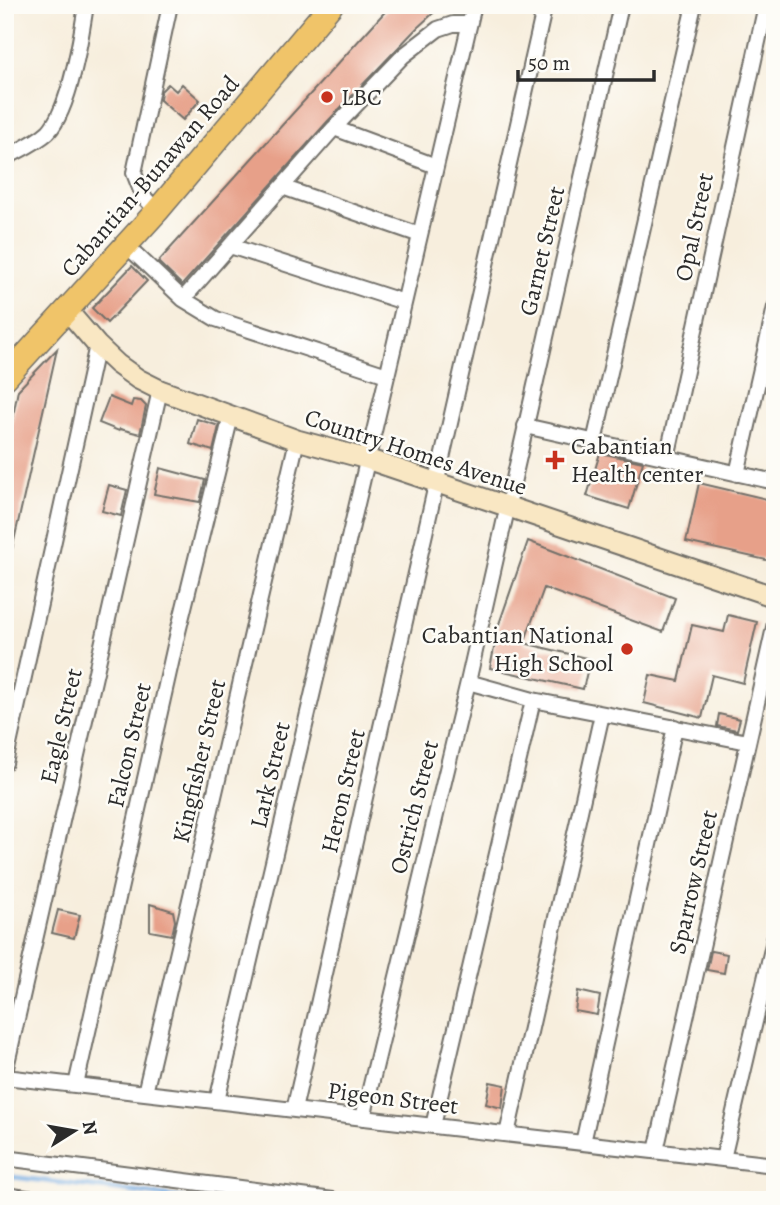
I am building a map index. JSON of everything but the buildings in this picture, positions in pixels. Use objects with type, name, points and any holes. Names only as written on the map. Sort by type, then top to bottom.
[{"type":"main road","name":"Cabantian-Bunawan Road","points":[[5,378],[157,211],[331,5]]},
{"type":"main road","name":"Country Homes Avenue","points":[[67,310],[97,345],[138,379],[160,390],[297,440],[367,459],[775,597]]},
{"type":"street","points":[[5,158],[47,133],[59,118],[86,5]]},
{"type":"street","points":[[157,211],[142,196],[134,173],[170,5]]},
{"type":"street","name":"Lark Street","points":[[217,1101],[474,5]]},
{"type":"street","name":"Heron Street","points":[[294,1110],[545,5]]},
{"type":"street","name":"Garnet Street","points":[[507,507],[621,5]]},
{"type":"street","points":[[594,442],[694,5]]},
{"type":"street","name":"Opal Street","points":[[667,458],[766,5]]},
{"type":"street","points":[[183,299],[334,128],[416,44],[438,29],[453,24],[469,24]]},
{"type":"street","points":[[334,128],[436,166]]},
{"type":"street","points":[[282,187],[420,235]]},
{"type":"street","points":[[126,245],[183,299],[216,319],[387,375]]},
{"type":"street","points":[[230,246],[404,302]]},
{"type":"street","points":[[737,474],[775,307]]},
{"type":"street","points":[[5,763],[97,345]]},
{"type":"street","name":"Eagle Street","points":[[5,1075],[160,390]]},
{"type":"street","name":"Falcon Street","points":[[76,1085],[175,645],[231,416]]},
{"type":"street","points":[[525,426],[775,482]]},
{"type":"street","name":"Kingfisher Street","points":[[145,1093],[297,440]]},
{"type":"street","name":"Ostrich Street","points":[[363,1118],[468,682],[507,507]]},
{"type":"street","name":"Sparrow Street","points":[[656,1151],[775,623]]},
{"type":"street","points":[[468,682],[533,700],[748,743]]},
{"type":"street","points":[[433,1126],[533,700]]},
{"type":"street","points":[[507,1134],[602,714]]},
{"type":"street","points":[[583,1143],[675,727]]},
{"type":"street","points":[[723,1159],[775,936]]},
{"type":"street","name":"Pigeon Street","points":[[5,1075],[775,1165]]},
{"type":"street","points":[[5,1158],[333,1200]]},
{"type":"street","points":[[5,1195],[41,1200]]},
{"type":"waterway","points":[[5,1176],[198,1200]]},
{"type":"place","name":"LBC","points":[[327,97]]},
{"type":"place","name":"Cabantian Health center","points":[[555,460]]},
{"type":"place","name":"Cabantian National High School","points":[[627,649]]}]
